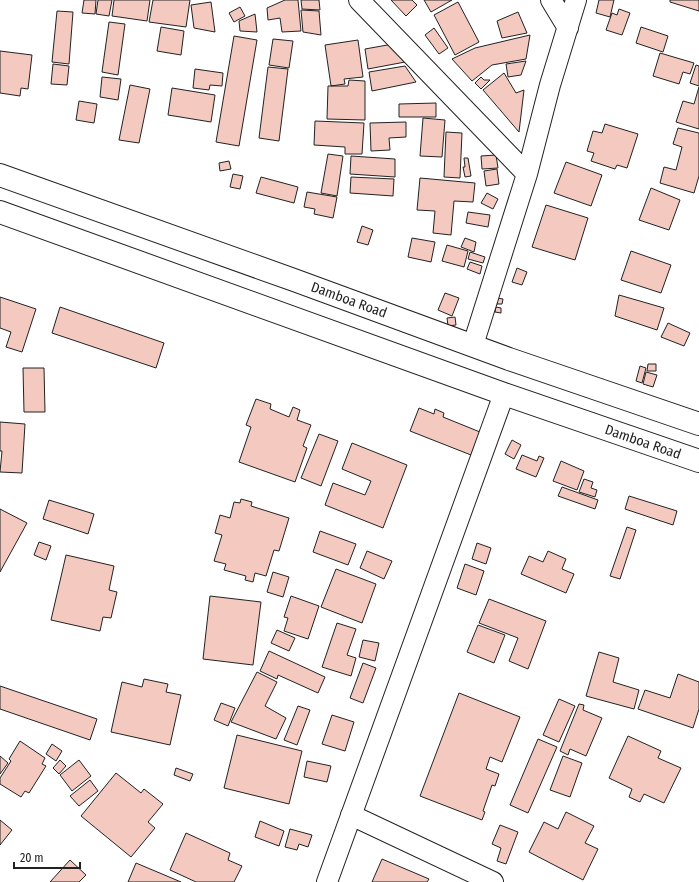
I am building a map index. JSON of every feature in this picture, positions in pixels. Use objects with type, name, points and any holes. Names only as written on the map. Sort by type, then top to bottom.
[{"type":"main road","name":"Damboa Road","points":[[0,175],[473,345],[699,424]]},
{"type":"main road","name":"Damboa Road","points":[[0,212],[504,394],[699,461]]},
{"type":"street","points":[[358,0],[527,174]]},
{"type":"street","points":[[551,0],[568,28]]},
{"type":"street","points":[[473,345],[527,174],[550,85],[576,0]]},
{"type":"street","points":[[327,882],[504,394]]},
{"type":"street","points":[[351,815],[493,882]]},
{"type":"building","points":[[84,0],[96,0],[95,14],[82,13]]},
{"type":"building","points":[[98,0],[112,0],[109,16],[96,14]]},
{"type":"building","points":[[114,0],[150,0],[147,21],[112,16]]},
{"type":"building","points":[[153,0],[190,0],[186,27],[149,22]]},
{"type":"building","points":[[285,0],[298,0],[301,31],[282,32],[280,18],[268,20],[267,8]]},
{"type":"building","points":[[301,0],[319,0],[320,10],[302,9]]},
{"type":"building","points":[[391,0],[412,0],[417,5],[406,16]]},
{"type":"building","points":[[424,0],[452,0],[431,12]]},
{"type":"building","points":[[599,0],[614,0],[610,17],[596,13]]},
{"type":"building","points":[[670,0],[699,0],[699,11],[670,2]]},
{"type":"building","points":[[211,2],[215,32],[194,28],[191,5]]},
{"type":"building","points":[[458,2],[479,42],[455,55],[434,15]]},
{"type":"building","points":[[240,7],[245,16],[234,22],[229,13]]},
{"type":"building","points":[[619,9],[630,13],[622,35],[606,30],[612,13],[617,15]]},
{"type":"building","points":[[301,10],[319,11],[321,35],[303,32]]},
{"type":"building","points":[[57,11],[73,12],[69,64],[52,62]]},
{"type":"building","points":[[518,12],[527,33],[502,38],[497,21]]},
{"type":"building","points":[[255,14],[257,32],[240,31],[239,21]]},
{"type":"building","points":[[109,22],[125,24],[118,75],[102,72]]},
{"type":"building","points":[[161,27],[184,31],[181,55],[157,51]]},
{"type":"building","points":[[641,27],[668,36],[663,52],[636,43]]},
{"type":"building","points":[[434,28],[448,48],[439,54],[425,35]]},
{"type":"building","points":[[530,35],[526,59],[492,65],[472,81],[452,59],[475,48]]},
{"type":"building","points":[[234,36],[257,40],[239,146],[216,142]]},
{"type":"building","points":[[273,39],[293,41],[289,68],[269,65]]},
{"type":"building","points":[[358,40],[363,77],[344,79],[345,84],[331,86],[325,45]]},
{"type":"building","points":[[393,44],[405,62],[368,69],[365,49]]},
{"type":"building","points":[[0,51],[32,55],[28,89],[21,88],[20,96],[0,93]]},
{"type":"building","points":[[660,53],[694,63],[690,74],[683,72],[679,84],[653,76]]},
{"type":"building","points":[[526,61],[521,75],[508,77],[506,64]]},
{"type":"building","points":[[53,64],[69,66],[67,85],[51,84]]},
{"type":"building","points":[[696,65],[699,66],[699,86],[690,83]]},
{"type":"building","points":[[405,66],[416,82],[372,91],[369,72]]},
{"type":"building","points":[[268,67],[288,69],[279,141],[259,138]]},
{"type":"building","points":[[195,69],[223,73],[222,86],[210,85],[209,90],[193,88]]},
{"type":"building","points":[[504,73],[516,93],[524,90],[519,132],[483,90]]},
{"type":"building","points":[[102,77],[121,79],[118,100],[100,97]]},
{"type":"building","points":[[481,77],[484,80],[490,80],[481,89],[475,83]]},
{"type":"building","points":[[349,80],[365,81],[365,120],[327,119],[328,86],[348,86]]},
{"type":"building","points":[[130,85],[150,89],[139,143],[119,140]]},
{"type":"building","points":[[699,87],[699,129],[676,122],[683,101],[694,104]]},
{"type":"building","points":[[172,88],[215,95],[211,122],[168,115]]},
{"type":"building","points":[[79,101],[97,104],[94,123],[76,120]]},
{"type":"building","points":[[436,103],[436,117],[399,117],[399,104]]},
{"type":"building","points":[[423,118],[445,120],[442,157],[420,156]]},
{"type":"building","points":[[315,121],[364,123],[362,154],[345,154],[345,147],[314,145]]},
{"type":"building","points":[[406,122],[406,137],[389,138],[390,150],[371,151],[370,123]]},
{"type":"building","points":[[605,124],[638,134],[627,168],[617,165],[615,169],[591,161],[594,153],[587,151],[593,131],[602,133]]},
{"type":"building","points":[[678,128],[699,133],[699,176],[694,193],[660,183],[664,167],[676,170],[682,147],[673,144]]},
{"type":"building","points":[[446,132],[462,133],[460,178],[444,177]]},
{"type":"building","points":[[328,154],[343,156],[337,196],[321,193]]},
{"type":"building","points":[[496,155],[498,168],[482,169],[481,156]]},
{"type":"building","points":[[351,156],[395,159],[395,177],[350,174]]},
{"type":"building","points":[[464,158],[468,158],[471,176],[465,177],[463,167],[465,167]]},
{"type":"building","points":[[229,161],[231,169],[220,171],[219,163]]},
{"type":"building","points":[[566,162],[602,175],[591,206],[554,193]]},
{"type":"building","points":[[497,169],[499,184],[486,186],[484,171]]},
{"type":"building","points":[[233,174],[243,176],[240,189],[230,187]]},
{"type":"building","points":[[261,177],[298,187],[294,203],[256,193]]},
{"type":"building","points":[[351,177],[394,179],[393,196],[350,193]]},
{"type":"building","points":[[420,178],[475,183],[473,202],[454,201],[451,235],[433,233],[435,211],[417,210]]},
{"type":"building","points":[[651,188],[680,200],[669,230],[639,220]]},
{"type":"building","points":[[307,192],[337,197],[333,218],[314,214],[315,209],[304,207]]},
{"type":"building","points":[[487,193],[498,199],[493,209],[481,203]]},
{"type":"building","points":[[546,205],[588,218],[575,260],[532,247]]},
{"type":"building","points":[[468,212],[490,215],[488,227],[466,223]]},
{"type":"building","points":[[362,226],[373,230],[368,245],[357,242]]},
{"type":"building","points":[[412,238],[435,242],[431,262],[408,257]]},
{"type":"building","points":[[465,238],[476,242],[474,252],[461,247]]},
{"type":"building","points":[[447,245],[468,251],[464,267],[442,261]]},
{"type":"building","points":[[631,251],[671,265],[661,293],[621,280]]},
{"type":"building","points":[[470,252],[485,257],[483,263],[468,259]]},
{"type":"building","points":[[470,262],[482,266],[480,274],[467,269]]},
{"type":"building","points":[[517,268],[527,272],[522,285],[512,282]]},
{"type":"building","points":[[445,293],[459,298],[452,316],[438,310]]},
{"type":"building","points":[[619,295],[664,308],[657,330],[615,316]]},
{"type":"building","points":[[0,297],[36,309],[22,352],[6,347],[11,332],[0,328]]},
{"type":"building","points":[[497,298],[503,299],[502,304],[497,304]]},
{"type":"building","points":[[60,307],[164,343],[156,368],[52,333]]},
{"type":"building","points":[[496,307],[501,308],[501,313],[495,312]]},
{"type":"building","points":[[455,317],[456,325],[448,326],[447,318]]},
{"type":"building","points":[[668,323],[690,333],[684,346],[661,337]]},
{"type":"building","points":[[648,364],[656,364],[656,371],[647,371]]},
{"type":"building","points":[[640,366],[646,368],[642,383],[636,381]]},
{"type":"building","points":[[23,368],[44,368],[45,412],[24,412]]},
{"type":"building","points":[[646,372],[657,375],[653,387],[643,384]]},
{"type":"building","points":[[256,399],[271,404],[270,409],[289,417],[293,407],[300,410],[297,420],[311,425],[303,446],[307,448],[295,482],[239,462],[251,427],[246,425]]},
{"type":"building","points":[[419,408],[434,414],[435,409],[444,413],[443,417],[480,432],[471,455],[410,431]]},
{"type":"building","points":[[0,422],[25,424],[22,473],[0,472],[2,451],[0,451]]},
{"type":"building","points":[[319,434],[338,441],[321,486],[301,478]]},
{"type":"building","points":[[512,440],[521,445],[514,459],[505,454]]},
{"type":"building","points":[[352,443],[407,465],[383,528],[325,505],[333,483],[365,495],[371,481],[342,469]]},
{"type":"building","points":[[522,455],[537,461],[539,456],[544,458],[536,477],[516,469]]},
{"type":"building","points":[[561,461],[584,471],[577,490],[553,481]]},
{"type":"building","points":[[584,479],[593,482],[591,488],[597,490],[595,497],[579,492]]},
{"type":"building","points":[[562,487],[598,500],[595,509],[558,496]]},
{"type":"building","points":[[629,496],[677,511],[673,525],[625,509]]},
{"type":"building","points":[[241,499],[252,502],[251,506],[289,518],[279,551],[274,550],[266,576],[255,573],[253,582],[245,580],[246,576],[224,570],[226,564],[214,561],[222,535],[215,533],[220,515],[230,518],[234,502],[240,503]]},
{"type":"building","points":[[49,500],[94,514],[88,534],[43,519]]},
{"type":"building","points":[[0,509],[27,523],[0,572]]},
{"type":"building","points":[[627,527],[636,530],[620,579],[610,576]]},
{"type":"building","points":[[320,531],[356,544],[348,565],[313,552]]},
{"type":"building","points":[[39,542],[51,546],[46,560],[34,555]]},
{"type":"building","points":[[477,543],[491,548],[486,564],[472,559]]},
{"type":"building","points":[[367,551],[392,561],[384,579],[360,568]]},
{"type":"building","points":[[548,551],[566,559],[562,569],[574,574],[566,593],[521,574],[529,556],[543,562]]},
{"type":"building","points":[[66,555],[114,566],[109,590],[117,592],[111,618],[103,617],[100,631],[51,620]]},
{"type":"building","points":[[465,564],[484,571],[476,595],[457,588]]},
{"type":"building","points":[[336,569],[376,584],[362,623],[321,607]]},
{"type":"building","points":[[273,572],[289,577],[283,597],[267,592]]},
{"type":"building","points":[[210,596],[261,602],[253,665],[203,659]]},
{"type":"building","points":[[291,596],[319,606],[308,639],[284,631],[288,618],[284,617]]},
{"type":"building","points":[[489,599],[546,621],[528,669],[509,661],[518,638],[479,623]]},
{"type":"building","points":[[337,623],[356,629],[347,655],[356,658],[351,676],[322,667]]},
{"type":"building","points":[[478,625],[505,635],[494,663],[467,652]]},
{"type":"building","points":[[277,630],[295,638],[289,651],[271,643]]},
{"type":"building","points":[[363,640],[379,643],[375,661],[359,657]]},
{"type":"building","points":[[269,651],[325,677],[318,693],[278,675],[277,679],[260,671]]},
{"type":"building","points":[[599,652],[619,658],[613,682],[639,690],[634,709],[586,696]]},
{"type":"building","points":[[363,663],[376,668],[363,703],[350,698]]},
{"type":"building","points":[[257,672],[277,682],[265,706],[286,718],[276,739],[231,722]]},
{"type":"building","points":[[678,674],[699,682],[699,709],[693,728],[638,709],[645,690],[670,698]]},
{"type":"building","points":[[144,679],[168,684],[166,692],[181,695],[170,745],[111,732],[122,682],[142,687]]},
{"type":"building","points":[[0,686],[97,719],[90,740],[0,709]]},
{"type":"building","points":[[459,693],[520,717],[502,762],[490,757],[486,769],[499,774],[495,786],[492,785],[483,811],[485,812],[482,820],[420,796]]},
{"type":"building","points":[[559,699],[575,706],[559,742],[543,735]]},
{"type":"building","points":[[221,703],[235,708],[228,726],[214,720]]},
{"type":"building","points":[[579,704],[584,705],[583,710],[602,718],[586,756],[570,749],[568,755],[560,751]]},
{"type":"building","points":[[298,706],[310,710],[297,745],[284,740]]},
{"type":"building","points":[[332,715],[354,722],[345,751],[322,744]]},
{"type":"building","points":[[237,735],[302,751],[289,804],[224,788]]},
{"type":"building","points":[[628,736],[661,751],[658,758],[681,768],[664,803],[644,794],[640,802],[629,797],[632,789],[609,778]]},
{"type":"building","points":[[538,739],[557,747],[528,813],[510,805]]},
{"type":"building","points":[[20,741],[45,758],[42,764],[46,766],[29,793],[25,791],[21,797],[0,784],[0,778],[11,761],[9,759]]},
{"type":"building","points":[[52,744],[62,751],[56,761],[46,754]]},
{"type":"building","points":[[0,756],[8,763],[0,774]]},
{"type":"building","points":[[563,756],[582,763],[570,797],[550,790]]},
{"type":"building","points":[[60,760],[66,766],[59,774],[53,768]]},
{"type":"building","points":[[79,760],[91,776],[72,791],[60,775]]},
{"type":"building","points":[[307,761],[331,766],[327,782],[304,777]]},
{"type":"building","points":[[176,768],[193,774],[190,781],[174,775]]},
{"type":"building","points":[[116,773],[141,793],[144,789],[163,804],[148,822],[155,828],[131,857],[81,816]]},
{"type":"building","points":[[90,780],[98,791],[79,806],[70,796]]},
{"type":"building","points":[[566,812],[594,826],[585,843],[598,849],[583,880],[529,852],[544,822],[558,829]]},
{"type":"building","points":[[0,820],[12,830],[0,845]]},
{"type":"building","points":[[260,821],[284,831],[279,846],[255,837]]},
{"type":"building","points":[[500,825],[518,832],[506,864],[497,861],[501,848],[492,844]]},
{"type":"building","points":[[290,829],[312,835],[308,847],[299,844],[297,850],[285,847]]},
{"type":"building","points":[[186,833],[230,853],[228,860],[242,866],[234,882],[196,882],[170,870]]},
{"type":"building","points":[[382,859],[429,879],[427,882],[372,882]]},
{"type":"building","points":[[70,860],[86,875],[79,882],[50,882]]},
{"type":"building","points":[[136,863],[181,882],[128,882]]}]
